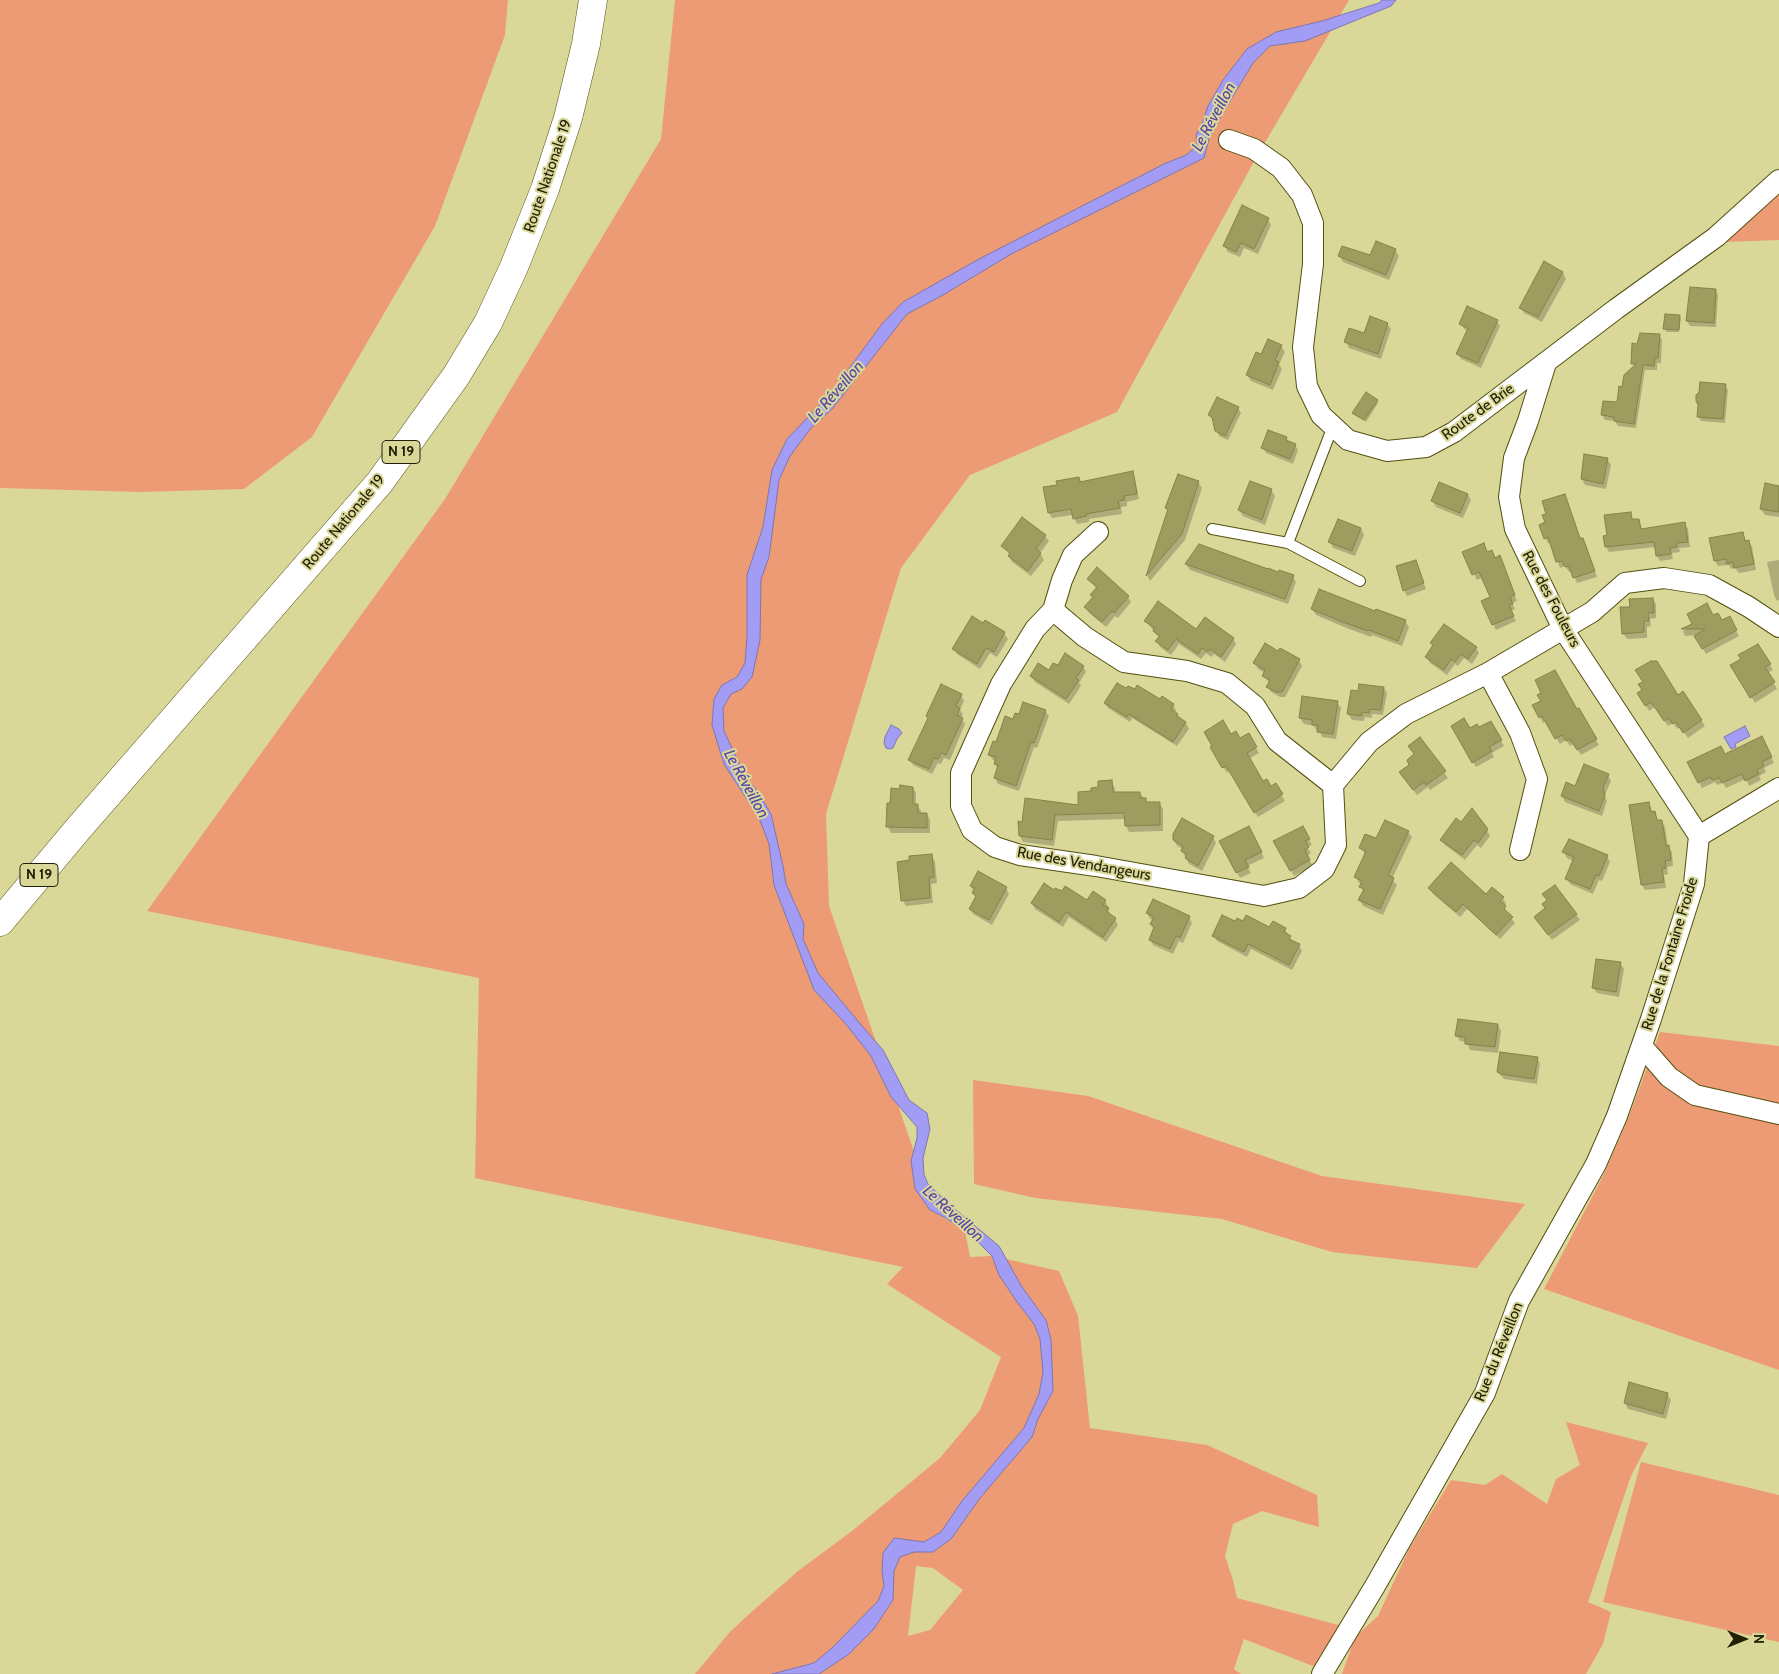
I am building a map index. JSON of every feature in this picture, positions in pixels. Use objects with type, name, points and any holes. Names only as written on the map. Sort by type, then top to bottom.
[{"type":"main road","name":"Route Nationale 19","points":[[0,922],[78,829],[380,482],[456,376],[488,322],[514,267],[545,189],[568,118],[586,44],[593,0]]},
{"type":"street","name":"Route de Brie","points":[[1229,140],[1254,149],[1280,168],[1302,195],[1313,223],[1313,264],[1303,347],[1306,386],[1320,415],[1348,440],[1388,451],[1426,447],[1454,432],[1616,309],[1716,237],[1779,180]]},
{"type":"street","name":"Rue des Fouleurs","points":[[1546,363],[1514,458],[1509,497],[1515,529],[1563,629],[1699,836]]},
{"type":"street","name":"Rue des Vendangeurs","points":[[1098,532],[1073,554],[1062,580],[1053,610],[1035,629],[1001,684],[961,773],[961,806],[972,830],[995,847],[1020,855],[1096,866],[1264,896],[1299,888],[1324,869],[1336,845],[1333,785]]},
{"type":"street","points":[[1053,610],[1085,637],[1124,662],[1187,671],[1227,683],[1255,706],[1277,741],[1333,785],[1369,742],[1406,714],[1488,673],[1592,612],[1626,583],[1664,578],[1710,585],[1779,627]]},
{"type":"street","points":[[1488,673],[1520,733],[1538,779],[1520,850]]},
{"type":"street","points":[[1699,836],[1779,788]]},
{"type":"street","name":"Rue de la Fontaine Froide","points":[[1642,1046],[1694,884],[1699,836]]},
{"type":"street","points":[[1642,1046],[1668,1077],[1695,1095],[1779,1114]]},
{"type":"street","name":"Rue du Réveillon","points":[[1322,1674],[1375,1586],[1485,1393],[1519,1301],[1596,1164],[1617,1116],[1642,1046]]},
{"type":"lane","points":[[1288,543],[1333,426]]},
{"type":"lane","points":[[1212,530],[1288,543],[1360,581]]},
{"type":"shaded area","points":[[0,0],[508,0],[505,35],[435,226],[312,437],[244,489],[140,492],[0,488]]},
{"type":"shaded area","points":[[675,0],[1349,0],[1257,156],[1117,412],[970,475],[901,568],[826,814],[829,906],[935,1212],[965,1231],[970,1257],[992,1256],[1059,1271],[1078,1316],[1090,1428],[1207,1445],[1317,1495],[1319,1527],[1262,1511],[1233,1524],[1225,1556],[1237,1598],[1346,1627],[1318,1668],[1244,1639],[1234,1669],[1241,1674],[695,1674],[729,1633],[798,1571],[852,1531],[940,1458],[980,1410],[1001,1357],[887,1284],[903,1267],[475,1178],[479,978],[147,911],[445,499],[661,139]],"holes":[[[916,1566],[933,1568],[963,1590],[930,1630],[908,1636]]]},
{"type":"shaded area","points":[[1779,193],[1779,240],[1723,242]]},
{"type":"shaded area","points":[[1660,1032],[1779,1046],[1779,1370],[1544,1289],[1604,1174],[1628,1119]]},
{"type":"shaded area","points":[[973,1080],[1088,1096],[1322,1176],[1525,1204],[1477,1268],[1332,1252],[1222,1219],[1035,1198],[974,1184]]},
{"type":"shaded area","points":[[1566,1422],[1648,1443],[1631,1476],[1588,1602],[1611,1612],[1603,1644],[1586,1674],[1342,1674],[1355,1637],[1378,1616],[1409,1549],[1451,1480],[1485,1485],[1502,1474],[1547,1504],[1556,1479],[1580,1465]]},
{"type":"shaded area","points":[[1641,1462],[1779,1495],[1779,1642],[1603,1602]]},
{"type":"water","name":"Le Réveillon","points":[[1382,0],[1396,0],[1391,6],[1305,41],[1270,46],[1253,63],[1221,116],[1209,139],[1204,158],[1013,253],[907,314],[832,409],[811,428],[790,456],[779,480],[769,557],[761,579],[760,640],[752,677],[742,689],[731,694],[723,708],[724,731],[746,778],[758,792],[771,814],[786,884],[804,924],[803,939],[818,973],[883,1050],[909,1100],[927,1113],[930,1129],[923,1158],[924,1175],[928,1184],[999,1246],[1022,1287],[1046,1320],[1051,1340],[1053,1391],[1038,1419],[1032,1437],[980,1498],[951,1539],[933,1552],[914,1552],[900,1557],[894,1571],[893,1600],[873,1630],[849,1654],[819,1674],[772,1674],[814,1663],[833,1647],[878,1601],[884,1586],[882,1571],[883,1553],[894,1538],[924,1542],[941,1532],[962,1501],[1024,1428],[1039,1394],[1043,1372],[1040,1339],[1034,1324],[999,1275],[992,1256],[973,1237],[946,1218],[930,1210],[915,1189],[911,1161],[917,1138],[917,1127],[891,1097],[871,1056],[845,1023],[814,990],[774,885],[769,844],[759,818],[724,764],[712,725],[714,699],[722,685],[737,677],[745,663],[747,575],[763,527],[772,470],[787,439],[831,393],[882,324],[903,302],[979,259],[1164,164],[1186,155],[1197,146],[1196,135],[1208,106],[1223,80],[1247,49],[1276,32],[1322,21],[1379,3]]},
{"type":"water","points":[[891,725],[902,733],[893,748],[890,749],[886,748],[884,743]]},
{"type":"water","points":[[1745,726],[1750,736],[1735,744],[1736,747],[1731,749],[1724,737]]},
{"type":"building","points":[[1242,205],[1269,218],[1254,249],[1241,243],[1236,252],[1223,246]]},
{"type":"building","points":[[1376,241],[1396,249],[1386,275],[1338,256],[1342,246],[1370,255]]},
{"type":"building","points":[[1544,261],[1563,272],[1538,317],[1519,308]]},
{"type":"building","points":[[1690,287],[1716,289],[1714,323],[1686,321]]},
{"type":"building","points":[[1467,306],[1498,320],[1478,363],[1456,354],[1468,328],[1459,324]]},
{"type":"building","points":[[1665,314],[1680,315],[1679,330],[1663,329]]},
{"type":"building","points":[[1370,316],[1388,323],[1378,354],[1344,342],[1349,328],[1364,333]]},
{"type":"building","points":[[1640,333],[1660,334],[1658,358],[1655,358],[1654,366],[1643,365],[1634,424],[1614,421],[1614,417],[1601,415],[1603,401],[1617,402],[1619,386],[1622,387],[1624,375],[1636,364],[1631,364],[1632,343],[1637,344]]},
{"type":"building","points":[[1268,339],[1282,345],[1275,360],[1279,362],[1270,385],[1246,375],[1256,352],[1261,354]]},
{"type":"building","points":[[1700,382],[1726,384],[1723,419],[1697,417],[1698,405],[1696,395],[1699,392]]},
{"type":"building","points":[[1366,392],[1378,400],[1364,420],[1352,413]]},
{"type":"building","points":[[1217,397],[1239,407],[1225,436],[1215,431],[1212,417],[1208,415]]},
{"type":"building","points":[[1268,430],[1287,437],[1286,440],[1296,444],[1290,459],[1261,448]]},
{"type":"building","points":[[1584,454],[1608,458],[1603,484],[1581,479]]},
{"type":"building","points":[[1133,471],[1137,494],[1124,496],[1125,500],[1118,501],[1120,508],[1086,514],[1087,516],[1073,519],[1071,509],[1048,513],[1043,487],[1057,485],[1056,481],[1079,477],[1080,482]]},
{"type":"building","points":[[1178,474],[1199,481],[1182,534],[1146,576],[1168,509],[1165,508]]},
{"type":"building","points":[[1250,481],[1272,489],[1262,520],[1238,510]]},
{"type":"building","points":[[1439,482],[1468,494],[1460,513],[1431,501]]},
{"type":"building","points":[[1765,483],[1779,486],[1779,512],[1760,509]]},
{"type":"building","points":[[1565,494],[1580,538],[1583,538],[1595,571],[1573,578],[1569,566],[1565,567],[1562,561],[1556,562],[1548,537],[1544,539],[1539,525],[1545,522],[1542,515],[1546,514],[1542,501]]},
{"type":"building","points":[[1631,512],[1632,519],[1639,519],[1641,529],[1685,522],[1688,542],[1677,543],[1677,547],[1670,548],[1671,554],[1656,556],[1654,542],[1605,547],[1603,536],[1607,535],[1604,515]]},
{"type":"building","points":[[1022,517],[1046,535],[1036,549],[1041,553],[1028,571],[1008,556],[1010,553],[1001,546]]},
{"type":"building","points":[[1338,519],[1361,528],[1352,551],[1328,542]]},
{"type":"building","points":[[1743,532],[1745,541],[1749,540],[1754,564],[1734,568],[1733,562],[1727,564],[1726,559],[1714,561],[1709,538]]},
{"type":"building","points":[[1484,543],[1487,552],[1492,550],[1495,558],[1500,555],[1515,595],[1510,597],[1513,604],[1509,605],[1514,616],[1492,625],[1481,601],[1490,597],[1479,572],[1472,575],[1462,552]]},
{"type":"building","points":[[1199,544],[1268,569],[1294,575],[1285,599],[1185,564]]},
{"type":"building","points":[[1416,560],[1424,583],[1403,591],[1396,566]]},
{"type":"building","points":[[1097,567],[1129,596],[1114,613],[1112,611],[1102,622],[1084,607],[1093,597],[1090,595],[1097,587],[1087,579]]},
{"type":"building","points":[[1319,589],[1375,611],[1376,609],[1406,620],[1398,641],[1311,609]]},
{"type":"building","points":[[1653,598],[1654,613],[1648,613],[1649,621],[1644,621],[1644,632],[1622,634],[1620,607],[1630,607],[1629,599]]},
{"type":"building","points":[[1158,601],[1196,629],[1205,617],[1234,638],[1221,657],[1210,649],[1208,652],[1202,648],[1198,654],[1176,639],[1168,650],[1155,641],[1160,636],[1153,631],[1155,628],[1144,621]]},
{"type":"building","points":[[1707,603],[1713,615],[1718,613],[1722,620],[1730,616],[1737,630],[1702,649],[1694,636],[1705,629],[1681,629],[1692,624],[1687,614]]},
{"type":"building","points":[[972,616],[983,623],[985,620],[1005,632],[994,652],[986,648],[977,664],[952,649]]},
{"type":"building","points":[[1444,624],[1477,647],[1468,659],[1461,654],[1455,662],[1451,659],[1444,670],[1425,657],[1433,645],[1430,643]]},
{"type":"building","points":[[1265,643],[1278,651],[1280,648],[1300,659],[1282,692],[1276,692],[1266,687],[1270,680],[1262,676],[1265,670],[1253,663]]},
{"type":"building","points":[[1758,644],[1771,664],[1765,667],[1775,682],[1750,698],[1730,665],[1741,659],[1738,655]]},
{"type":"building","points":[[1065,653],[1084,666],[1076,678],[1079,680],[1066,699],[1030,676],[1038,663],[1049,670],[1053,663],[1058,665]]},
{"type":"building","points":[[1651,661],[1657,661],[1678,695],[1683,691],[1702,720],[1683,733],[1676,722],[1672,724],[1669,718],[1664,721],[1651,702],[1645,706],[1637,693],[1642,690],[1638,684],[1643,682],[1635,670]]},
{"type":"building","points":[[1555,670],[1597,739],[1577,750],[1570,739],[1566,741],[1562,735],[1555,739],[1542,716],[1539,718],[1532,705],[1541,701],[1537,695],[1541,693],[1535,680]]},
{"type":"building","points":[[1117,683],[1126,688],[1128,686],[1135,689],[1137,685],[1160,699],[1162,696],[1174,704],[1171,709],[1186,722],[1173,742],[1129,714],[1127,717],[1104,703]]},
{"type":"building","points":[[941,684],[962,694],[956,706],[960,708],[957,715],[963,718],[946,755],[941,753],[938,759],[934,758],[929,769],[908,760],[928,718],[926,716]]},
{"type":"building","points":[[1359,684],[1384,687],[1381,710],[1370,709],[1369,713],[1362,712],[1362,716],[1347,714],[1351,690],[1358,691]]},
{"type":"building","points":[[1302,696],[1338,701],[1333,734],[1317,732],[1318,725],[1312,725],[1312,720],[1299,718]]},
{"type":"building","points":[[1023,702],[1046,710],[1034,743],[1031,742],[1016,786],[994,778],[998,765],[994,764],[996,757],[988,755],[993,741],[996,742],[1005,716],[1013,719],[1015,713],[1019,714]]},
{"type":"building","points":[[1464,718],[1470,728],[1477,724],[1479,727],[1491,721],[1502,740],[1489,747],[1492,751],[1472,763],[1451,726]]},
{"type":"building","points":[[1223,720],[1231,734],[1236,731],[1240,738],[1249,733],[1257,747],[1247,753],[1263,781],[1267,779],[1271,786],[1276,783],[1283,794],[1254,813],[1226,766],[1222,768],[1204,732]]},
{"type":"building","points":[[1762,736],[1772,757],[1762,762],[1764,766],[1757,770],[1759,774],[1745,781],[1742,774],[1722,783],[1719,778],[1712,780],[1711,777],[1698,783],[1687,762],[1721,746],[1725,754]]},
{"type":"building","points":[[1420,737],[1446,771],[1426,785],[1424,782],[1413,790],[1399,772],[1409,765],[1407,760],[1414,754],[1408,746]]},
{"type":"building","points":[[1584,764],[1609,774],[1603,788],[1605,795],[1599,811],[1561,796],[1566,782],[1575,786]]},
{"type":"building","points":[[1112,780],[1113,792],[1140,792],[1140,798],[1146,798],[1146,802],[1160,802],[1160,825],[1125,826],[1124,813],[1055,815],[1052,840],[1019,836],[1018,821],[1022,822],[1025,798],[1078,805],[1078,792],[1091,791],[1091,788],[1098,787],[1098,781]]},
{"type":"building","points":[[900,785],[913,787],[913,804],[918,804],[918,813],[927,813],[927,828],[886,827],[887,803],[890,803],[891,788],[899,789]]},
{"type":"building","points":[[1649,802],[1651,812],[1655,811],[1657,820],[1662,820],[1666,846],[1669,845],[1671,860],[1665,861],[1666,868],[1662,869],[1664,882],[1641,885],[1629,805]]},
{"type":"building","points":[[1472,808],[1488,829],[1478,843],[1474,840],[1462,855],[1440,840],[1456,818],[1461,822]]},
{"type":"building","points":[[1182,818],[1214,836],[1198,866],[1185,858],[1187,854],[1181,851],[1183,846],[1173,840],[1173,834]]},
{"type":"building","points":[[1385,820],[1409,831],[1388,875],[1394,878],[1380,909],[1358,900],[1364,889],[1359,887],[1362,881],[1354,877],[1366,851],[1359,848],[1365,834],[1376,838]]},
{"type":"building","points":[[1249,826],[1262,852],[1245,860],[1249,867],[1236,873],[1219,841]]},
{"type":"building","points":[[1303,826],[1310,839],[1305,841],[1309,847],[1305,850],[1310,860],[1290,871],[1273,841]]},
{"type":"building","points":[[1569,839],[1608,855],[1599,876],[1596,875],[1590,889],[1565,879],[1574,857],[1562,852]]},
{"type":"building","points":[[932,854],[934,877],[929,878],[930,898],[901,901],[897,862],[909,860],[909,856]]},
{"type":"building","points":[[1451,862],[1486,894],[1492,887],[1504,897],[1500,901],[1506,906],[1504,909],[1513,917],[1496,935],[1463,904],[1456,912],[1428,888]]},
{"type":"building","points":[[978,871],[1007,887],[989,920],[969,909],[976,896],[972,893],[975,888],[970,886]]},
{"type":"building","points":[[1044,883],[1054,890],[1055,888],[1062,891],[1065,886],[1087,900],[1093,891],[1106,900],[1103,905],[1109,908],[1107,912],[1116,918],[1103,937],[1066,912],[1059,922],[1031,903]]},
{"type":"building","points":[[1555,885],[1577,914],[1548,935],[1534,917],[1545,908],[1542,904],[1547,900],[1542,894]]},
{"type":"building","points":[[1153,899],[1190,916],[1180,938],[1176,936],[1170,949],[1149,940],[1154,927],[1150,924],[1154,917],[1146,913]]},
{"type":"building","points":[[1222,915],[1235,921],[1237,918],[1243,921],[1246,915],[1269,927],[1273,921],[1286,928],[1284,932],[1291,936],[1289,939],[1300,944],[1289,965],[1248,944],[1244,952],[1212,936]]},
{"type":"building","points":[[1596,959],[1621,962],[1616,992],[1592,988]]},
{"type":"building","points":[[1458,1019],[1498,1024],[1495,1047],[1465,1044],[1465,1037],[1455,1036]]},
{"type":"building","points":[[1500,1052],[1538,1057],[1534,1079],[1497,1072]]},
{"type":"building","points":[[1629,1382],[1668,1393],[1663,1414],[1624,1403]]}]
